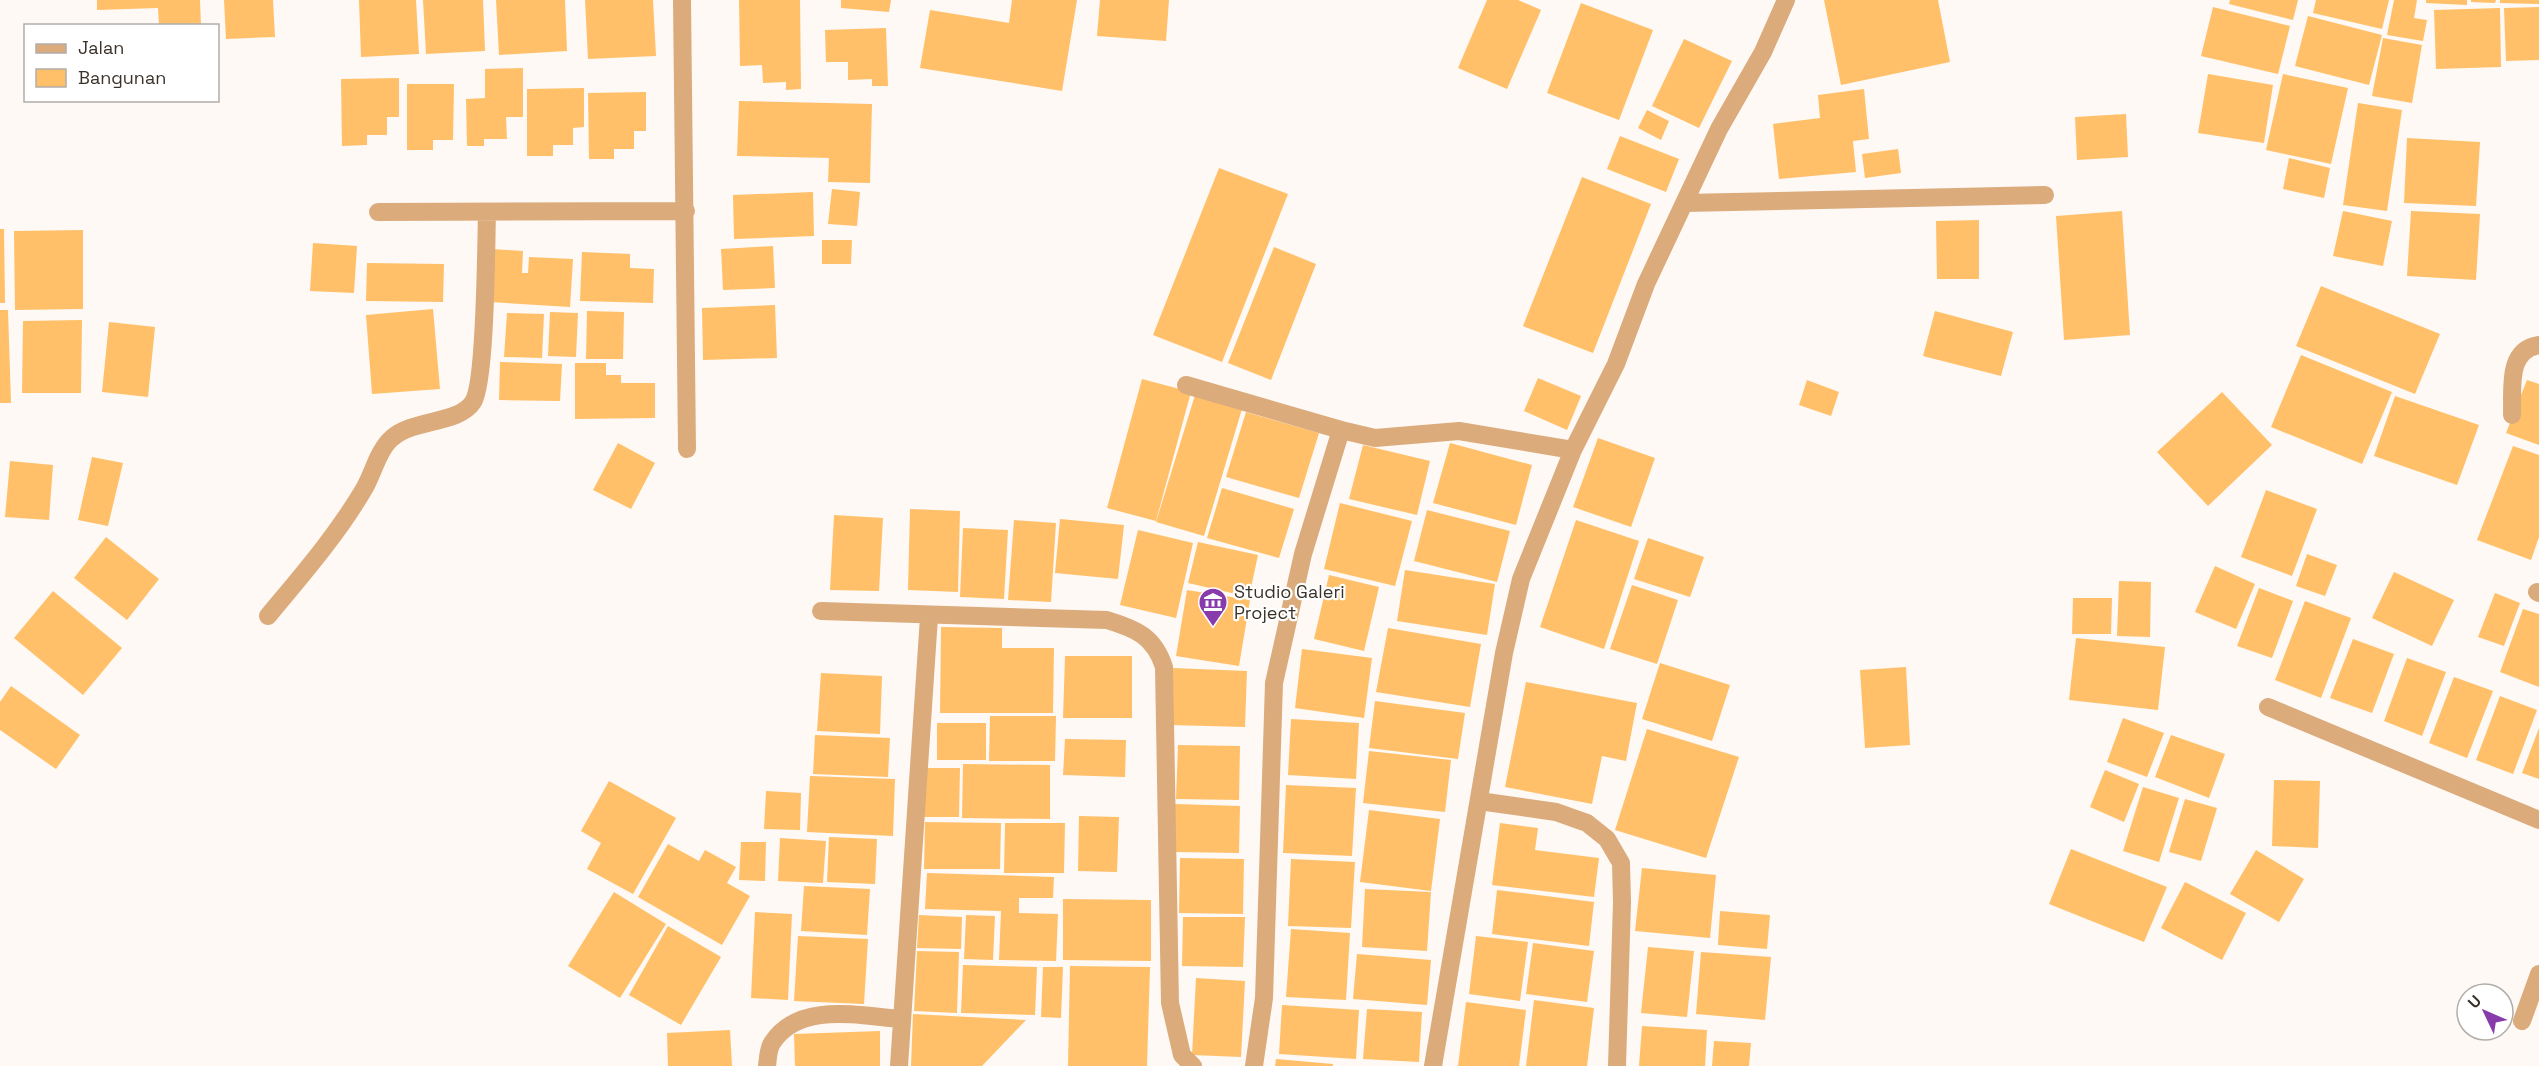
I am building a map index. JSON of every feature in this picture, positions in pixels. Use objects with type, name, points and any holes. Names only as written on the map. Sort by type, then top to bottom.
[{"type":"street","points":[[682,0],[687,449]]},
{"type":"street","points":[[1433,1066],[1504,653],[1521,579],[1573,450],[1616,364],[1646,284],[1719,129],[1763,52],[1786,0]]},
{"type":"street","points":[[1685,203],[2045,195]]},
{"type":"street","points":[[378,212],[686,211]]},
{"type":"street","points":[[268,616],[320,555],[364,489],[390,439],[408,426],[448,417],[473,403],[477,393],[482,339],[487,212]]},
{"type":"street","points":[[2512,415],[2515,362],[2521,353],[2539,345]]},
{"type":"street","points":[[1186,385],[1375,438],[1459,431],[1573,450]]},
{"type":"street","points":[[1254,1066],[1264,998],[1274,683],[1303,554],[1341,430]]},
{"type":"street","points":[[821,611],[1107,620],[1142,634],[1158,650],[1164,667],[1170,1003],[1182,1055],[1193,1066]]},
{"type":"street","points":[[899,1066],[929,616]]},
{"type":"street","points":[[2268,707],[2539,820]]},
{"type":"street","points":[[1479,801],[1556,812],[1587,823],[1607,839],[1621,863],[1617,1066]]},
{"type":"street","points":[[2522,1021],[2539,974]]},
{"type":"street","points":[[767,1066],[771,1044],[791,1025],[807,1018],[836,1013],[901,1019]]},
{"type":"building","points":[[97,0],[200,0],[201,24],[159,24],[158,8],[97,10]]},
{"type":"building","points":[[224,0],[273,0],[275,37],[226,39]]},
{"type":"building","points":[[359,0],[416,0],[419,54],[361,57]]},
{"type":"building","points":[[423,0],[483,0],[485,51],[426,54]]},
{"type":"building","points":[[496,0],[565,0],[567,51],[499,55]]},
{"type":"building","points":[[585,0],[653,0],[656,56],[588,59]]},
{"type":"building","points":[[739,0],[800,0],[801,89],[786,90],[786,82],[763,83],[762,65],[740,66]]},
{"type":"building","points":[[841,0],[891,0],[889,12],[841,8]]},
{"type":"building","points":[[1012,0],[1077,0],[1062,91],[920,68],[930,10],[1009,23]]},
{"type":"building","points":[[1100,0],[1169,0],[1166,41],[1097,36]]},
{"type":"building","points":[[1487,0],[1518,0],[1541,10],[1507,89],[1458,68]]},
{"type":"building","points":[[1824,0],[1938,0],[1950,62],[1841,85]]},
{"type":"building","points":[[2230,0],[2298,0],[2293,20],[2229,4]]},
{"type":"building","points":[[2316,0],[2389,0],[2382,29],[2313,13]]},
{"type":"building","points":[[2394,0],[2417,0],[2414,18],[2427,20],[2423,41],[2387,35]]},
{"type":"building","points":[[2426,0],[2467,0],[2467,5],[2426,3]]},
{"type":"building","points":[[2471,0],[2496,0],[2495,3],[2471,2]]},
{"type":"building","points":[[2500,0],[2539,0],[2539,4],[2500,3]]},
{"type":"building","points":[[1581,3],[1653,30],[1619,120],[1547,93]]},
{"type":"building","points":[[2213,7],[2290,26],[2278,74],[2201,56]]},
{"type":"building","points":[[2539,7],[2539,60],[2506,61],[2504,8]]},
{"type":"building","points":[[2500,8],[2501,67],[2436,69],[2434,10]]},
{"type":"building","points":[[2308,16],[2382,35],[2369,85],[2295,66]]},
{"type":"building","points":[[886,28],[888,86],[872,86],[872,79],[848,80],[848,62],[826,62],[825,30]]},
{"type":"building","points":[[2383,38],[2422,45],[2412,103],[2372,96]]},
{"type":"building","points":[[1684,39],[1732,61],[1699,128],[1652,106]]},
{"type":"building","points":[[523,68],[523,117],[506,117],[507,139],[484,139],[484,146],[467,146],[466,99],[485,98],[485,69]]},
{"type":"building","points":[[2208,74],[2273,85],[2264,143],[2198,133]]},
{"type":"building","points":[[2283,74],[2348,88],[2331,164],[2266,150]]},
{"type":"building","points":[[399,78],[399,117],[387,117],[387,135],[367,135],[367,145],[342,146],[341,79]]},
{"type":"building","points":[[407,84],[454,84],[453,140],[433,140],[433,150],[407,150]]},
{"type":"building","points":[[584,88],[584,127],[573,128],[573,145],[553,145],[553,156],[527,156],[527,89]]},
{"type":"building","points":[[1864,89],[1869,139],[1853,141],[1856,172],[1779,179],[1773,124],[1820,118],[1818,95]]},
{"type":"building","points":[[646,92],[646,131],[634,131],[634,149],[614,149],[614,159],[589,159],[588,93]]},
{"type":"building","points":[[739,101],[872,104],[870,183],[828,182],[829,158],[737,156]]},
{"type":"building","points":[[2358,103],[2402,110],[2387,211],[2343,205]]},
{"type":"building","points":[[1647,110],[1669,121],[1661,140],[1638,128]]},
{"type":"building","points":[[2126,114],[2128,157],[2077,160],[2075,117]]},
{"type":"building","points":[[1620,136],[1679,159],[1666,192],[1607,169]]},
{"type":"building","points":[[2407,138],[2480,142],[2476,206],[2404,203]]},
{"type":"building","points":[[1898,149],[1901,173],[1865,178],[1862,154]]},
{"type":"building","points":[[2289,158],[2330,168],[2324,198],[2283,189]]},
{"type":"building","points":[[1219,168],[1288,194],[1222,362],[1153,335]]},
{"type":"building","points":[[1582,177],[1651,204],[1593,353],[1523,326]]},
{"type":"building","points":[[832,189],[860,192],[857,226],[828,224]]},
{"type":"building","points":[[813,192],[814,236],[734,239],[733,195]]},
{"type":"building","points":[[2122,211],[2130,335],[2064,340],[2056,216]]},
{"type":"building","points":[[2343,211],[2392,221],[2383,266],[2333,256]]},
{"type":"building","points":[[2411,211],[2480,214],[2476,280],[2407,276]]},
{"type":"building","points":[[1979,220],[1979,279],[1937,279],[1936,221]]},
{"type":"building","points":[[0,229],[4,229],[5,303],[0,303]]},
{"type":"building","points":[[83,230],[83,309],[15,310],[14,231]]},
{"type":"building","points":[[822,240],[852,240],[851,264],[822,264]]},
{"type":"building","points":[[313,243],[357,246],[354,293],[310,291]]},
{"type":"building","points":[[773,246],[775,288],[723,290],[721,249]]},
{"type":"building","points":[[1274,247],[1316,264],[1271,380],[1228,363]]},
{"type":"building","points":[[493,249],[523,251],[522,273],[528,273],[529,257],[573,259],[570,307],[490,302]]},
{"type":"building","points":[[582,252],[630,254],[630,268],[654,269],[653,303],[580,301]]},
{"type":"building","points":[[367,263],[444,264],[443,302],[366,301]]},
{"type":"building","points":[[2321,286],[2440,334],[2415,394],[2296,346]]},
{"type":"building","points":[[775,305],[777,358],[703,360],[702,308]]},
{"type":"building","points":[[433,309],[440,389],[372,394],[366,315]]},
{"type":"building","points":[[0,310],[8,310],[11,403],[0,403]]},
{"type":"building","points":[[587,311],[624,312],[623,359],[586,359]]},
{"type":"building","points":[[1935,311],[2013,332],[2001,376],[1923,356]]},
{"type":"building","points":[[550,312],[578,313],[576,357],[548,356]]},
{"type":"building","points":[[507,313],[544,314],[542,358],[504,357]]},
{"type":"building","points":[[82,320],[81,393],[22,393],[23,321]]},
{"type":"building","points":[[109,322],[155,327],[148,397],[102,392]]},
{"type":"building","points":[[2301,355],[2392,392],[2362,464],[2271,427]]},
{"type":"building","points":[[500,362],[562,364],[560,401],[499,400]]},
{"type":"building","points":[[575,363],[606,363],[606,375],[621,375],[621,383],[655,383],[655,418],[575,419]]},
{"type":"building","points":[[1538,378],[1581,396],[1567,430],[1524,411]]},
{"type":"building","points":[[1142,379],[1191,392],[1156,521],[1107,508]]},
{"type":"building","points":[[1807,380],[1839,392],[1831,416],[1799,405]]},
{"type":"building","points":[[2527,380],[2539,384],[2539,445],[2506,433]]},
{"type":"building","points":[[2222,392],[2272,445],[2208,506],[2157,452]]},
{"type":"building","points":[[1195,395],[1242,409],[1204,536],[1156,522]]},
{"type":"building","points":[[2395,396],[2479,425],[2457,485],[2374,456]]},
{"type":"building","points":[[1246,412],[1319,433],[1299,498],[1226,477]]},
{"type":"building","points":[[1598,438],[1655,458],[1631,527],[1573,507]]},
{"type":"building","points":[[618,443],[655,463],[631,509],[593,490]]},
{"type":"building","points":[[1450,443],[1532,465],[1516,525],[1433,503]]},
{"type":"building","points":[[1363,445],[1430,461],[1417,515],[1349,499]]},
{"type":"building","points":[[2513,446],[2539,455],[2539,537],[2531,560],[2477,540]]},
{"type":"building","points":[[92,457],[123,463],[108,526],[78,520]]},
{"type":"building","points":[[10,461],[53,465],[49,520],[5,517]]},
{"type":"building","points":[[1222,488],[1294,509],[1279,558],[1207,538]]},
{"type":"building","points":[[2266,490],[2317,509],[2292,576],[2241,557]]},
{"type":"building","points":[[1340,503],[1412,521],[1395,586],[1324,569]]},
{"type":"building","points":[[910,509],[960,511],[958,592],[908,590]]},
{"type":"building","points":[[1427,510],[1510,531],[1497,582],[1414,561]]},
{"type":"building","points":[[834,515],[883,518],[879,591],[830,590]]},
{"type":"building","points":[[1060,519],[1124,525],[1118,579],[1055,573]]},
{"type":"building","points":[[1014,520],[1056,523],[1051,602],[1008,600]]},
{"type":"building","points":[[1576,520],[1639,541],[1604,649],[1540,627]]},
{"type":"building","points":[[963,528],[1008,530],[1004,599],[960,597]]},
{"type":"building","points":[[1138,530],[1193,543],[1176,618],[1120,605]]},
{"type":"building","points":[[106,537],[159,579],[127,620],[74,578]]},
{"type":"building","points":[[1648,538],[1704,557],[1690,597],[1634,579]]},
{"type":"building","points":[[1198,542],[1258,555],[1249,597],[1188,583]]},
{"type":"building","points":[[2307,554],[2337,565],[2325,596],[2296,586]]},
{"type":"building","points":[[2215,566],[2255,584],[2236,629],[2195,612]]},
{"type":"building","points":[[1405,570],[1495,584],[1487,635],[1397,621]]},
{"type":"building","points":[[2394,572],[2454,600],[2432,646],[2372,618]]},
{"type":"building","points":[[1329,575],[1379,587],[1364,651],[1314,639]]},
{"type":"building","points":[[2119,581],[2151,582],[2150,637],[2117,636]]},
{"type":"building","points":[[1632,585],[1678,600],[1657,664],[1610,649]]},
{"type":"building","points":[[2259,588],[2293,601],[2272,658],[2237,646]]},
{"type":"building","name":"Studio Galeri Project","points":[[1187,590],[1250,600],[1239,666],[1176,656]]},
{"type":"building","points":[[53,591],[122,648],[83,695],[14,638]]},
{"type":"building","points":[[2495,593],[2520,603],[2504,646],[2478,637]]},
{"type":"building","points":[[2073,598],[2112,598],[2111,634],[2072,634]]},
{"type":"building","points":[[2305,601],[2351,618],[2321,698],[2275,680]]},
{"type":"building","points":[[2523,609],[2539,614],[2539,687],[2500,672]]},
{"type":"building","points":[[941,627],[1002,628],[1002,648],[1054,648],[1053,713],[940,713]]},
{"type":"building","points":[[1388,628],[1481,644],[1470,707],[1376,692]]},
{"type":"building","points":[[2076,638],[2165,647],[2158,710],[2069,700]]},
{"type":"building","points":[[2353,639],[2394,654],[2372,713],[2330,698]]},
{"type":"building","points":[[1302,649],[1372,658],[1364,718],[1295,708]]},
{"type":"building","points":[[1065,656],[1132,656],[1132,718],[1063,718]]},
{"type":"building","points":[[2407,658],[2446,672],[2422,736],[2384,721]]},
{"type":"building","points":[[1660,663],[1730,685],[1712,741],[1642,719]]},
{"type":"building","points":[[1906,667],[1910,745],[1865,748],[1860,670]]},
{"type":"building","points":[[1173,668],[1247,671],[1245,727],[1170,725]]},
{"type":"building","points":[[821,673],[882,676],[880,734],[817,731]]},
{"type":"building","points":[[2454,677],[2493,691],[2467,758],[2429,743]]},
{"type":"building","points":[[1526,682],[1637,703],[1626,761],[1602,756],[1592,804],[1505,787]]},
{"type":"building","points":[[11,686],[80,735],[56,769],[0,730],[0,702]]},
{"type":"building","points":[[2500,696],[2537,710],[2513,774],[2476,760]]},
{"type":"building","points":[[1375,701],[1465,713],[1458,759],[1369,748]]},
{"type":"building","points":[[990,716],[1056,716],[1055,761],[989,761]]},
{"type":"building","points":[[2123,718],[2164,733],[2147,777],[2107,762]]},
{"type":"building","points":[[1291,719],[1359,723],[1356,779],[1288,775]]},
{"type":"building","points":[[937,723],[986,723],[986,760],[937,760]]},
{"type":"building","points":[[2539,728],[2539,779],[2522,773]]},
{"type":"building","points":[[1647,729],[1739,757],[1706,858],[1615,830]]},
{"type":"building","points":[[815,735],[890,738],[888,777],[813,774]]},
{"type":"building","points":[[2171,735],[2225,754],[2209,798],[2155,777]]},
{"type":"building","points":[[1065,739],[1126,740],[1125,777],[1063,775]]},
{"type":"building","points":[[1178,745],[1240,746],[1239,800],[1176,799]]},
{"type":"building","points":[[1369,751],[1451,760],[1445,812],[1363,803]]},
{"type":"building","points":[[963,764],[1050,765],[1050,819],[962,818]]},
{"type":"building","points":[[925,768],[960,768],[959,817],[924,817]]},
{"type":"building","points":[[2105,770],[2139,784],[2124,822],[2090,807]]},
{"type":"building","points":[[810,776],[895,779],[893,836],[807,832]]},
{"type":"building","points":[[2274,780],[2320,781],[2318,848],[2272,846]]},
{"type":"building","points":[[609,781],[676,818],[633,894],[587,869],[601,843],[581,831]]},
{"type":"building","points":[[1286,785],[1356,788],[1352,856],[1283,853]]},
{"type":"building","points":[[2143,787],[2179,798],[2159,862],[2123,851]]},
{"type":"building","points":[[766,791],[801,793],[800,830],[764,829]]},
{"type":"building","points":[[2185,799],[2217,808],[2201,861],[2169,852]]},
{"type":"building","points":[[1175,804],[1240,806],[1239,853],[1175,852]]},
{"type":"building","points":[[1369,810],[1440,819],[1431,891],[1360,882]]},
{"type":"building","points":[[1079,816],[1119,817],[1117,872],[1078,871]]},
{"type":"building","points":[[925,822],[1001,823],[1000,869],[924,869]]},
{"type":"building","points":[[1005,823],[1065,823],[1064,873],[1004,873]]},
{"type":"building","points":[[1500,823],[1538,828],[1535,850],[1599,858],[1594,897],[1492,885]]},
{"type":"building","points":[[829,837],[877,839],[875,884],[827,882]]},
{"type":"building","points":[[780,838],[826,841],[823,883],[778,881]]},
{"type":"building","points":[[741,842],[766,842],[765,881],[739,880]]},
{"type":"building","points":[[668,844],[699,861],[705,850],[736,867],[727,883],[750,896],[722,945],[638,897]]},
{"type":"building","points":[[2071,849],[2167,887],[2144,942],[2049,904]]},
{"type":"building","points":[[2256,850],[2304,879],[2279,922],[2230,894]]},
{"type":"building","points":[[1180,858],[1244,859],[1243,914],[1179,913]]},
{"type":"building","points":[[1291,859],[1355,862],[1351,928],[1288,926]]},
{"type":"building","points":[[1642,868],[1716,875],[1710,938],[1635,931]]},
{"type":"building","points":[[927,873],[1054,877],[1053,898],[1019,898],[1019,913],[1058,914],[1056,961],[999,960],[1001,911],[925,909]]},
{"type":"building","points":[[2185,882],[2246,913],[2222,960],[2161,928]]},
{"type":"building","points":[[804,886],[870,889],[867,935],[801,931]]},
{"type":"building","points":[[1365,889],[1431,892],[1427,951],[1362,947]]},
{"type":"building","points":[[1497,890],[1594,902],[1589,946],[1492,934]]},
{"type":"building","points":[[614,892],[666,924],[620,998],[568,966]]},
{"type":"building","points":[[1063,899],[1151,900],[1151,961],[1063,960]]},
{"type":"building","points":[[1720,911],[1770,915],[1767,949],[1718,945]]},
{"type":"building","points":[[755,912],[792,914],[788,1000],[751,998]]},
{"type":"building","points":[[919,915],[962,917],[961,949],[917,948]]},
{"type":"building","points":[[966,915],[995,916],[993,960],[964,959]]},
{"type":"building","points":[[1183,917],[1245,917],[1243,967],[1182,966]]},
{"type":"building","points":[[668,926],[721,957],[681,1025],[629,995]]},
{"type":"building","points":[[1291,929],[1350,933],[1346,1000],[1286,997]]},
{"type":"building","points":[[798,936],[868,939],[864,1004],[794,1001]]},
{"type":"building","points":[[1476,936],[1528,942],[1520,1001],[1469,994]]},
{"type":"building","points":[[1533,943],[1594,951],[1587,1002],[1526,994]]},
{"type":"building","points":[[1648,947],[1694,951],[1687,1017],[1641,1013]]},
{"type":"building","points":[[917,951],[959,952],[957,1013],[914,1011]]},
{"type":"building","points":[[1701,952],[1771,957],[1765,1020],[1696,1014]]},
{"type":"building","points":[[1357,954],[1431,960],[1427,1005],[1353,999]]},
{"type":"building","points":[[963,965],[1037,967],[1035,1015],[961,1013]]},
{"type":"building","points":[[1070,966],[1150,967],[1147,1066],[1068,1066]]},
{"type":"building","points":[[1043,967],[1063,967],[1061,1018],[1041,1017]]},
{"type":"building","points":[[1196,978],[1245,981],[1241,1057],[1192,1055]]},
{"type":"building","points":[[1534,1000],[1594,1008],[1587,1066],[1526,1066]]},
{"type":"building","points":[[1466,1002],[1526,1010],[1519,1066],[1458,1066]]},
{"type":"building","points":[[1282,1005],[1359,1010],[1356,1059],[1279,1054]]},
{"type":"building","points":[[1367,1009],[1422,1012],[1419,1062],[1363,1059]]},
{"type":"building","points":[[913,1014],[1026,1020],[982,1066],[911,1066]]},
{"type":"building","points":[[1642,1026],[1707,1030],[1705,1066],[1639,1066]]},
{"type":"building","points":[[730,1030],[732,1066],[668,1066],[667,1033]]},
{"type":"building","points":[[880,1031],[880,1066],[795,1066],[794,1034]]},
{"type":"building","points":[[1714,1041],[1751,1043],[1749,1066],[1712,1066]]},
{"type":"building","points":[[1276,1059],[1333,1064],[1333,1066],[1275,1066]]},
{"type":"place","name":"Studio Galeri Project","points":[[1213,628]]}]
